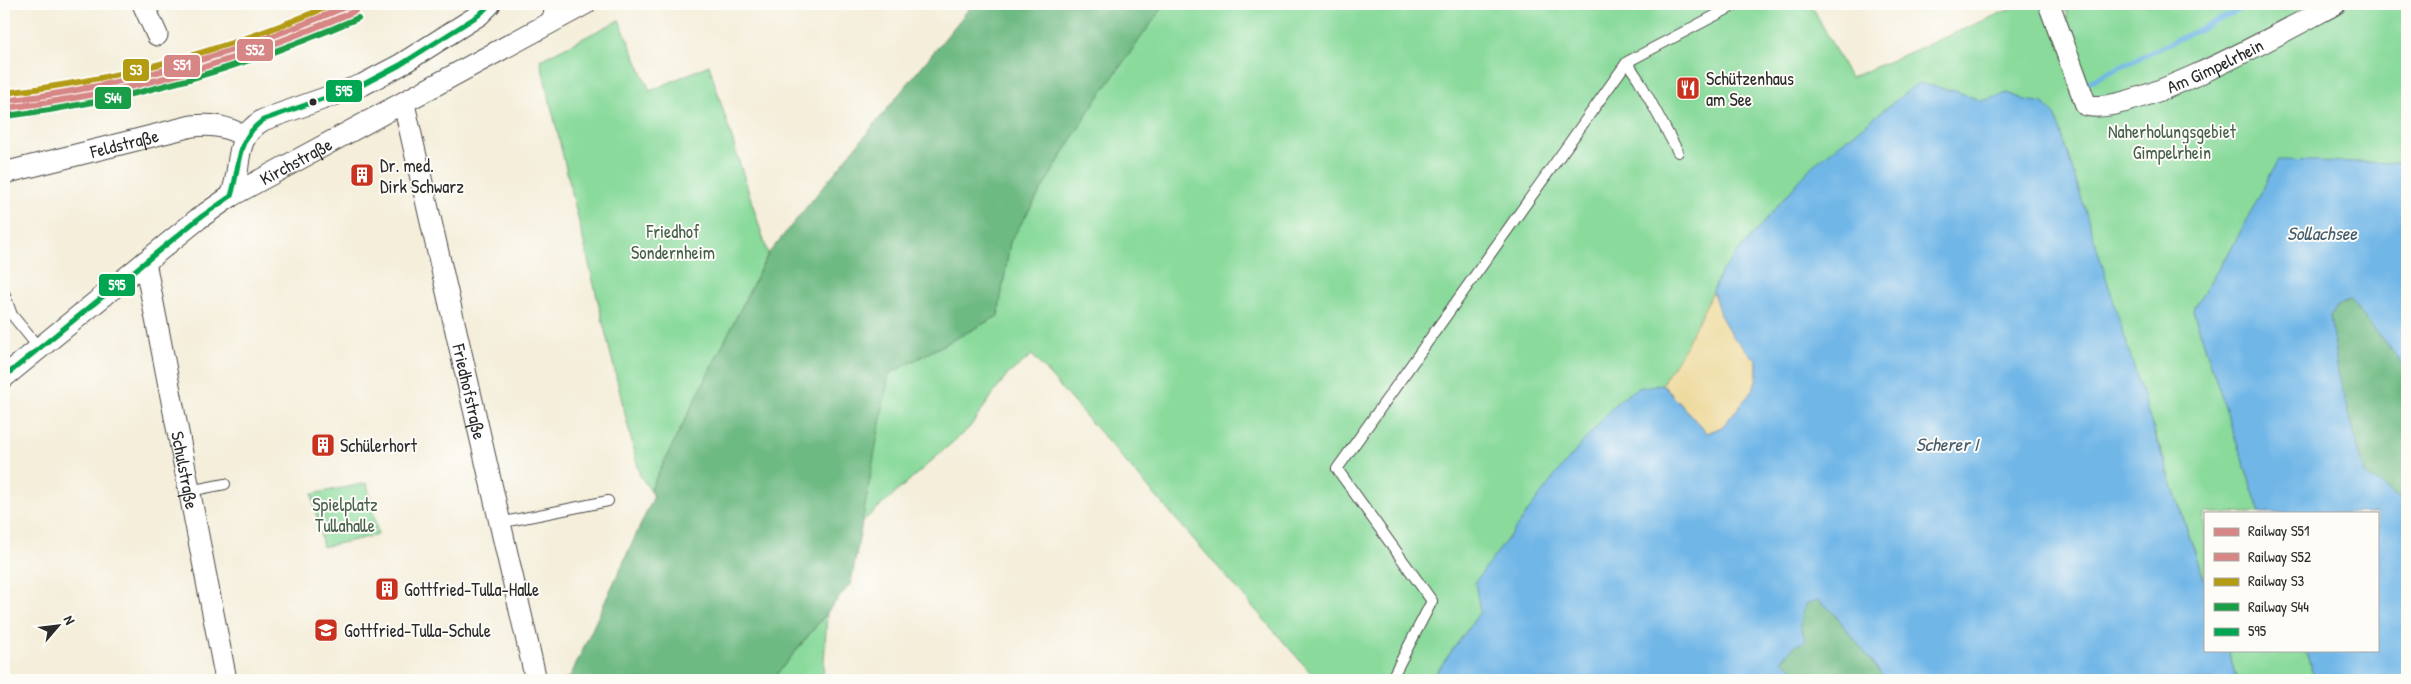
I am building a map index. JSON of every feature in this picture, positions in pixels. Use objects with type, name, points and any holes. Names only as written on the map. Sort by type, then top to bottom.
[{"type":"street","points":[[143,4],[157,35]]},
{"type":"street","points":[[231,196],[237,177],[240,147],[244,136],[251,127],[263,120],[362,85],[382,76],[479,14],[490,4]]},
{"type":"street","name":"Kirchstraße","points":[[4,376],[198,219],[231,196],[404,104],[585,4]]},
{"type":"street","name":"Am Gimpelrhein","points":[[2049,4],[2086,105],[2096,108],[2108,107],[2169,86],[2254,48],[2335,4]]},
{"type":"street","name":"Friedhofstraße","points":[[404,104],[536,680]]},
{"type":"street","name":"Feldstraße","points":[[4,173],[192,126],[209,124],[222,126],[244,136]]},
{"type":"street","name":"Schulstraße","points":[[145,262],[226,680]]},
{"type":"lane","points":[[544,27],[552,4]]},
{"type":"lane","points":[[1391,680],[1432,600],[1337,469],[1627,62],[1737,4]]},
{"type":"lane","points":[[1627,62],[1639,80],[1678,152]]},
{"type":"lane","points":[[4,294],[12,315],[39,348]]},
{"type":"lane","points":[[189,491],[225,484]]},
{"type":"lane","points":[[499,523],[608,501]]},
{"type":"green space","points":[[973,4],[1165,4],[1090,109],[1010,242],[998,316],[889,374],[851,583],[772,680],[563,680],[570,677],[654,496],[650,490],[768,254]]},
{"type":"green space","name":"Naherholungsgebiet Gimpelrhein","points":[[1165,4],[1811,4],[1850,78],[2022,4],[2045,4],[2068,19],[2064,4],[2407,4],[2407,160],[2234,244],[2193,310],[2260,512],[2204,512],[2204,579],[2044,103],[2025,100],[2008,93],[1982,101],[1955,91],[1720,315],[1480,612],[1431,680],[1317,680],[1032,355],[1006,376],[970,427],[862,522],[889,374],[998,316],[1010,242],[1090,109]]},
{"type":"green space","name":"Friedhof Sondernheim","points":[[619,20],[650,91],[709,65],[768,254],[650,490],[640,476],[540,60]]},
{"type":"green space","points":[[2350,300],[2407,369],[2407,504],[2365,474],[2338,372],[2330,316],[2338,305]]},
{"type":"green space","name":"Spielplatz Tullahalle","points":[[367,483],[378,535],[323,547],[312,494]]},
{"type":"green space","points":[[1818,600],[1833,612],[1886,680],[1782,680],[1792,668],[1781,661],[1796,645],[1805,603]]},
{"type":"green space","points":[[827,613],[823,680],[772,680]]},
{"type":"green space","points":[[2229,652],[2306,652],[2315,680],[2238,680]]},
{"type":"sand","points":[[1713,291],[1729,329],[1757,361],[1757,377],[1753,390],[1722,427],[1707,433],[1662,384],[1686,345]]},
{"type":"water","name":"Scherer I","points":[[1918,83],[1955,91],[1982,101],[2008,93],[2025,100],[2044,103],[2056,116],[2155,435],[2204,579],[2204,652],[2229,652],[2238,680],[1886,680],[1833,612],[1818,600],[1805,604],[1800,626],[1806,641],[1796,645],[1781,660],[1793,668],[1782,680],[1431,680],[1480,612],[1475,582],[1557,473],[1617,402],[1637,388],[1662,384],[1707,433],[1722,427],[1753,390],[1757,377],[1757,361],[1732,336],[1720,315],[1713,291],[1720,273],[1812,166]]},
{"type":"water","name":"Sollachsee","points":[[2278,160],[2398,163],[2407,160],[2407,369],[2350,300],[2338,305],[2330,316],[2338,372],[2365,474],[2407,504],[2407,680],[2315,680],[2306,652],[2378,652],[2378,512],[2260,512],[2193,310],[2234,244]]},
{"type":"waterway","points":[[2085,82],[2085,84],[2252,4]]},
{"type":"rail line","name":"S3","points":[[4,93],[89,80],[172,61],[254,35],[334,4]]},
{"type":"rail line","name":"S51","points":[[4,101],[94,87],[182,66],[268,38],[352,4]]},
{"type":"rail line","name":"S52","points":[[5,108],[96,94],[183,73],[269,45],[355,11]]},
{"type":"rail line","name":"S44","points":[[6,116],[98,101],[186,80],[272,52],[358,18]]},
{"type":"transit line","name":"595","points":[[231,196],[243,146],[247,137],[263,120],[362,85],[400,65],[479,15],[490,4]]},
{"type":"transit line","name":"595","points":[[4,377],[198,219],[231,196]]},
{"type":"place","name":"Schützenhaus am See","points":[[1688,88]]},
{"type":"place","name":"Dr. med. Dirk Schwarz","points":[[362,175]]},
{"type":"place","name":"Schülerhort","points":[[323,445]]},
{"type":"place","name":"Gottfried-Tulla-Halle","points":[[387,589]]},
{"type":"place","name":"Gottfried-Tulla-Schule","points":[[326,630]]}]
